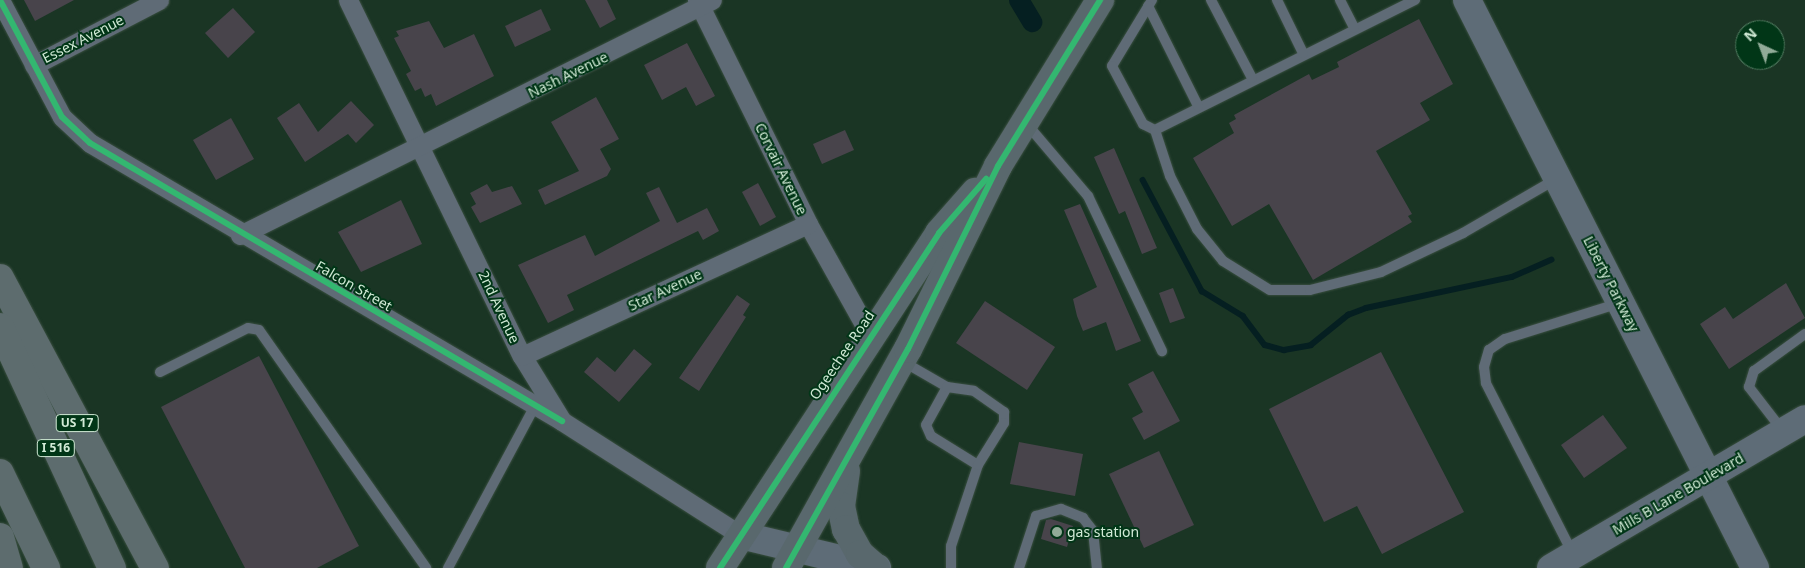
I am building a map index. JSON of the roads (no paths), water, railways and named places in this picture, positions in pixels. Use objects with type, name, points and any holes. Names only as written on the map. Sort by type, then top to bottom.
[{"type":"highway","name":"US 17","points":[[0,278],[155,568]]},
{"type":"highway","name":"I 516","points":[[0,327],[112,568]]},
{"type":"highway","points":[[0,473],[46,568]]},
{"type":"highway","points":[[0,537],[9,568]]},
{"type":"main road","name":"Ogeechee Road","points":[[791,560],[902,361],[998,166],[1100,0]]},
{"type":"main road","name":"Ogeechee Road","points":[[720,568],[870,335],[939,233],[998,166]]},
{"type":"main road","points":[[850,455],[841,506],[846,529],[860,554],[876,568]]},
{"type":"street","name":"Falcon Street","points":[[0,0],[62,117],[90,143],[240,235],[562,421]]},
{"type":"street","name":"Essex Avenue","points":[[34,65],[159,0]]},
{"type":"street","name":"2nd Avenue","points":[[348,0],[423,146],[522,356],[562,421],[740,535]]},
{"type":"street","name":"Liberty Parkway","points":[[1467,0],[1755,568]]},
{"type":"street","name":"Nash Avenue","points":[[240,235],[423,146],[703,2]]},
{"type":"street","name":"Corvair Avenue","points":[[703,2],[808,224],[870,335]]},
{"type":"street","name":"Star Avenue","points":[[522,356],[808,224]]},
{"type":"street","name":"Mills B Lane Boulevard","points":[[1562,561],[1794,426]]},
{"type":"street","points":[[740,535],[791,560],[876,568]]},
{"type":"lane","points":[[1211,0],[1252,78]]},
{"type":"lane","points":[[1276,0],[1303,53]]},
{"type":"lane","points":[[1340,0],[1354,28]]},
{"type":"lane","points":[[1155,130],[1252,78],[1403,2],[1415,0]]},
{"type":"lane","points":[[1150,3],[1198,106]]},
{"type":"lane","points":[[1150,3],[1112,66],[1143,124],[1155,130],[1170,176],[1197,229],[1223,261],[1270,290],[1310,290],[1381,272],[1463,233],[1557,178]]},
{"type":"lane","points":[[1025,122],[1088,196],[1162,351]]},
{"type":"lane","points":[[1562,561],[1486,383],[1484,367],[1489,350],[1505,339],[1620,303]]},
{"type":"lane","points":[[160,372],[248,328],[259,330],[426,568]]},
{"type":"lane","points":[[1794,426],[1749,387],[1754,371],[1805,334]]},
{"type":"lane","points":[[902,361],[947,387],[974,392],[1004,412],[1004,423],[978,464],[951,546],[951,568]]},
{"type":"lane","points":[[947,387],[926,425],[931,436],[978,464]]},
{"type":"lane","points":[[448,568],[535,406]]},
{"type":"lane","points":[[1019,568],[1036,516],[1061,509],[1083,518],[1094,531],[1097,568]]},
{"type":"waterway","points":[[1019,0],[1032,22]]},
{"type":"waterway","points":[[1143,180],[1202,291],[1243,316],[1265,345],[1284,350],[1311,345],[1348,315],[1366,308],[1512,277],[1551,260]]},
{"type":"place","name":"gas station","points":[[1057,532]]}]
